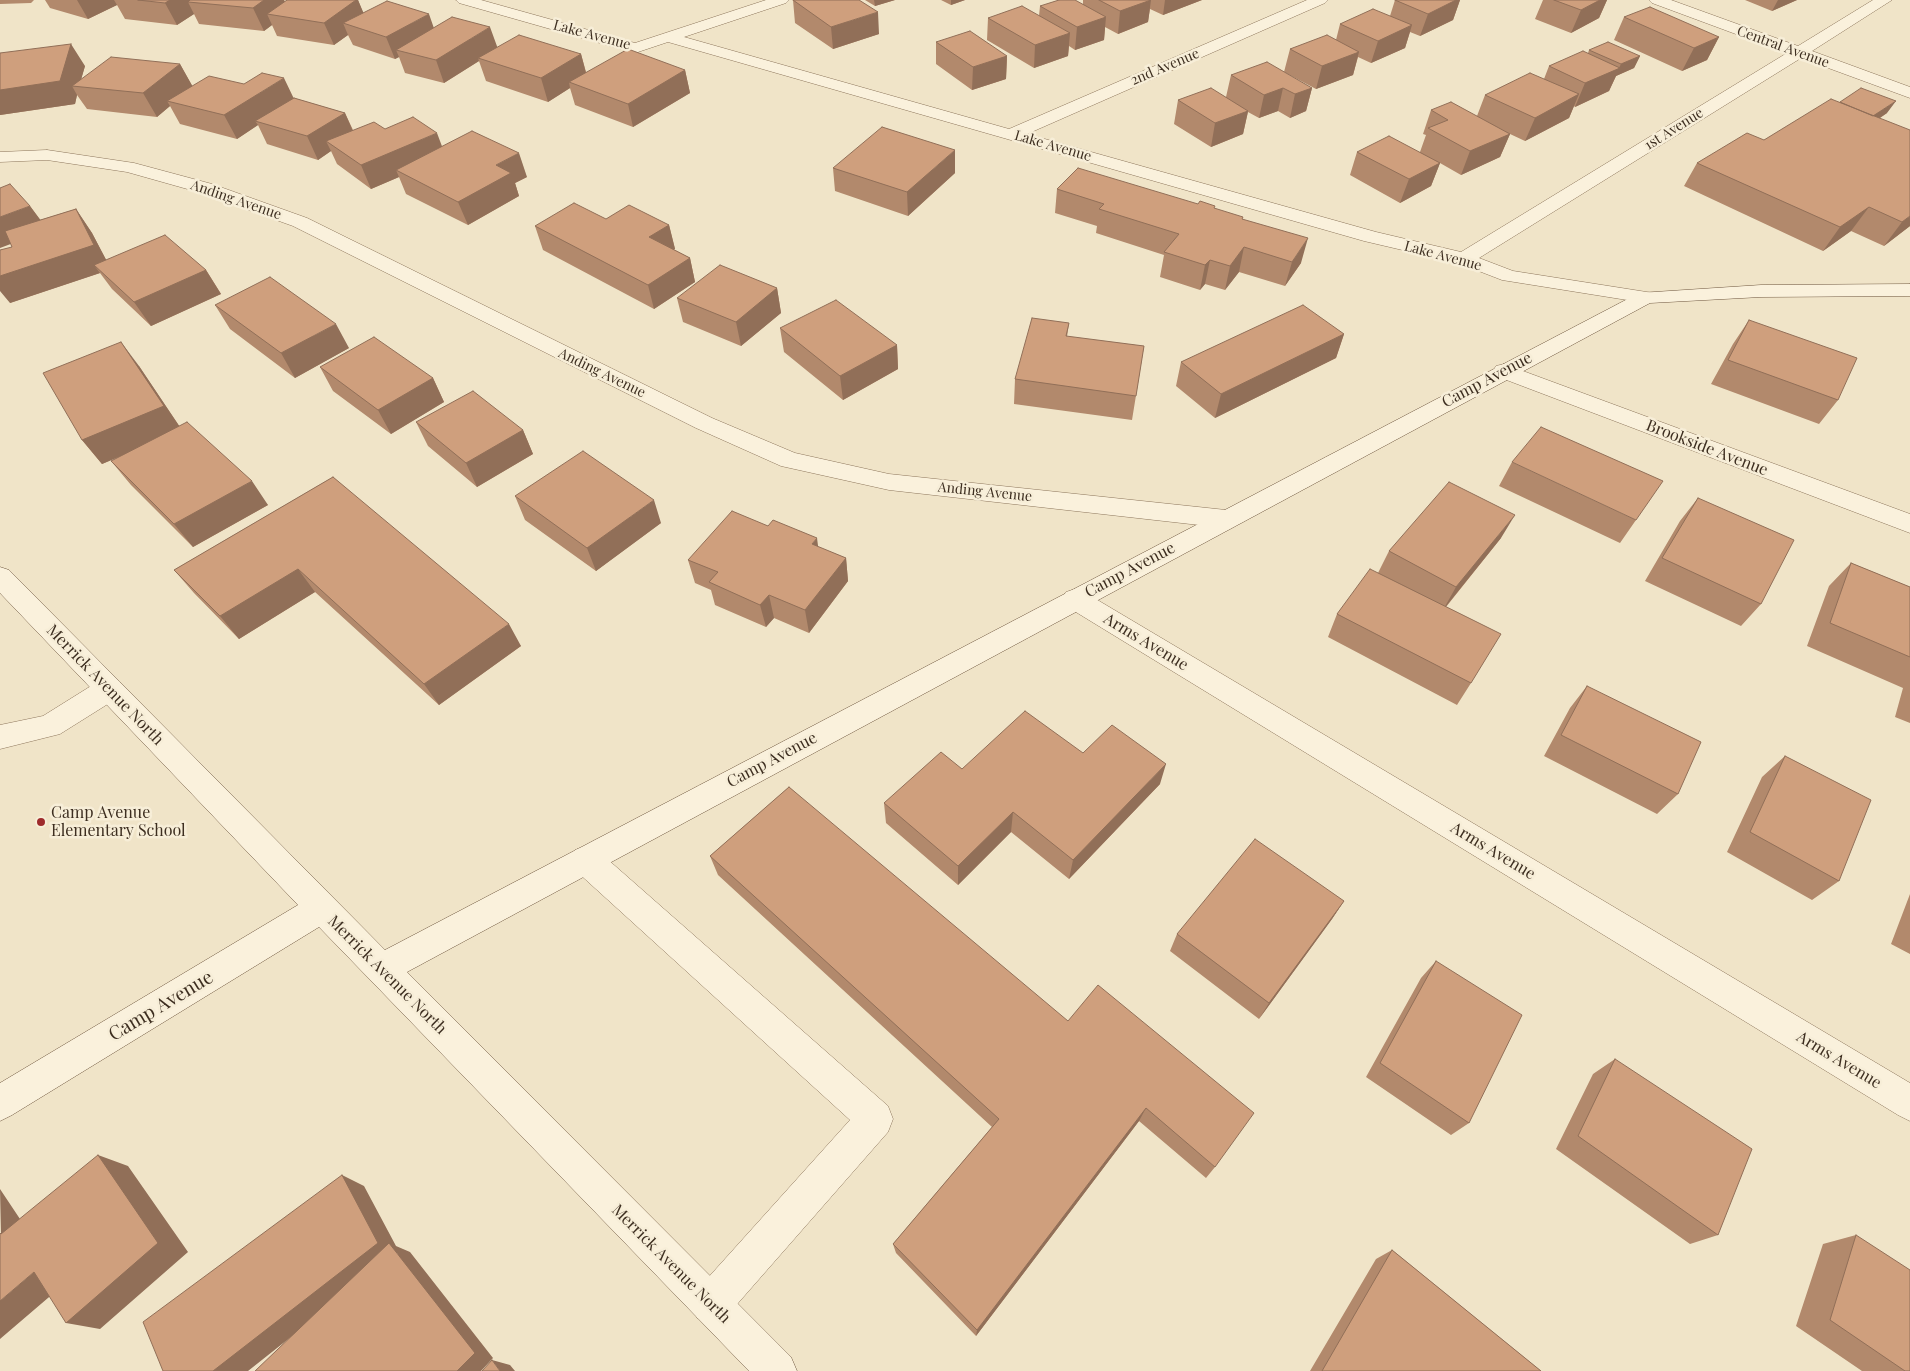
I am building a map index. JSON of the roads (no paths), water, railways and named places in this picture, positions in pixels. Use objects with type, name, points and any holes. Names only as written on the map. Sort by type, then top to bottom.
[{"type":"street","name":"Lake Avenue","points":[[464,0],[635,48],[668,37],[1371,237],[1464,259],[1509,276],[1646,297]]},
{"type":"street","points":[[668,37],[781,0]]},
{"type":"street","name":"2nd Avenue","points":[[1011,134],[1320,0]]},
{"type":"street","name":"Central Avenue","points":[[1657,0],[1910,94]]},
{"type":"street","name":"1st Avenue","points":[[1464,259],[1884,0]]},
{"type":"street","name":"Anding Avenue","points":[[0,157],[47,155],[128,167],[204,188],[300,222],[704,423],[789,460],[889,482],[1226,519]]},
{"type":"street","name":"Camp Avenue","points":[[381,969],[1646,297],[1761,291],[1910,290]]},
{"type":"street","name":"Brookside Avenue","points":[[1504,371],[1910,524]]},
{"type":"street","name":"Merrick Avenue North","points":[[0,577],[381,969],[777,1371]]},
{"type":"street","name":"Arms Avenue","points":[[1075,599],[1910,1103]]},
{"type":"street","points":[[0,737],[50,726],[109,689]]},
{"type":"street","points":[[586,860],[875,1119],[711,1304]]},
{"type":"street","name":"Camp Avenue","points":[[0,1103],[322,908]]},
{"type":"place","name":"Camp Avenue Elementary School","points":[[41,822]]}]
